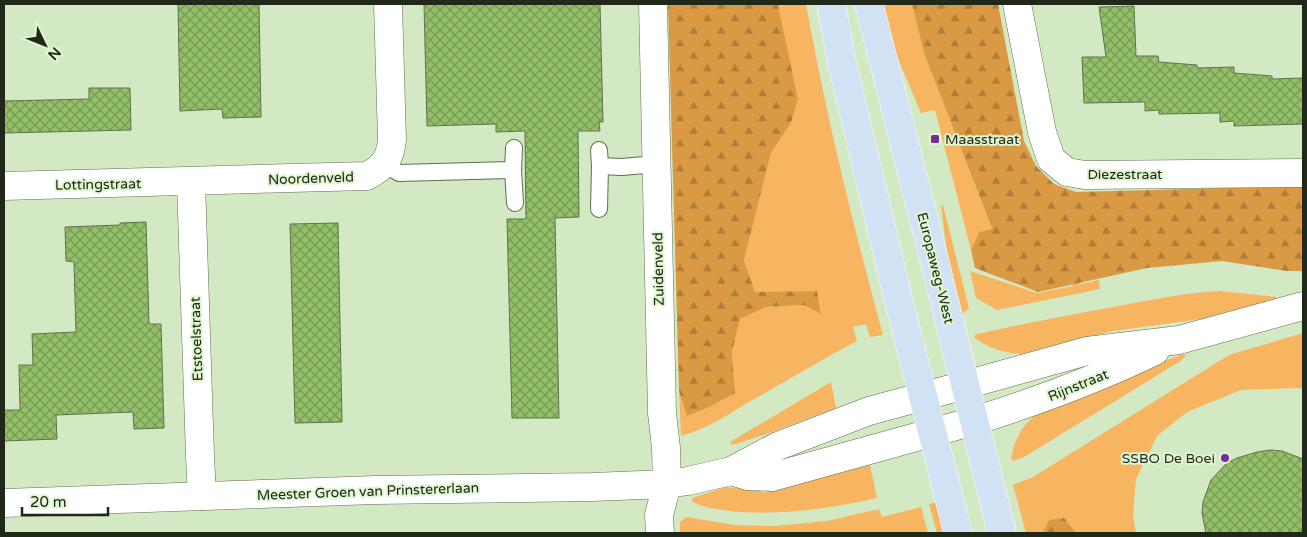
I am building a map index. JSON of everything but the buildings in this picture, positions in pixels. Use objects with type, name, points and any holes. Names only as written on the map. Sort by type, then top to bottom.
[{"type":"main road","points":[[831,4],[842,63],[958,533]]},
{"type":"main road","name":"Europaweg-West","points":[[869,4],[928,232],[1002,533]]},
{"type":"street","points":[[384,164],[390,154],[392,140],[388,4]]},
{"type":"street","name":"Zuidenveld","points":[[653,4],[662,413],[666,448],[667,484],[659,515],[660,533]]},
{"type":"street","name":"Diezestraat","points":[[1017,4],[1042,132],[1051,159],[1067,172],[1086,175],[1303,173]]},
{"type":"street","name":"Noordenveld","points":[[191,182],[367,176],[384,164]]},
{"type":"street","name":"Lottingstraat","points":[[4,186],[191,182]]},
{"type":"street","name":"Etstoelstraat","points":[[191,182],[202,496]]},
{"type":"street","name":"Rijnstraat","points":[[923,396],[1087,351],[1179,340],[1303,306]]},
{"type":"street","name":"Rijnstraat","points":[[932,433],[1032,403],[1100,377],[1179,340]]},
{"type":"street","name":"Meester Groen van Prinstererlaan","points":[[4,503],[375,490],[667,484],[731,471],[778,446],[869,410],[923,396]]},
{"type":"street","name":"Meester Groen van Prinstererlaan","points":[[731,471],[748,476],[772,476],[932,433]]},
{"type":"lane","points":[[514,148],[515,203]]},
{"type":"lane","points":[[599,209],[599,158],[622,167],[656,164]]},
{"type":"lane","points":[[384,164],[399,173],[513,170]]},
{"type":"shaded area","points":[[778,4],[806,4],[841,170],[883,335],[870,337],[866,324],[853,327],[857,341],[720,420],[681,436],[679,391],[688,415],[735,393],[732,352],[740,319],[766,307],[804,305],[821,313],[817,291],[755,293],[744,260],[771,153],[791,123],[798,99]]},
{"type":"shaded area","points":[[882,4],[912,4],[924,53],[992,230],[979,232],[971,250],[935,110],[921,113],[893,47]]},
{"type":"shaded area","points":[[941,205],[943,205],[969,308],[958,318],[951,286]]},
{"type":"shaded area","points":[[970,271],[1037,293],[1073,286],[1072,282],[1079,280],[1080,284],[1099,280],[1100,289],[997,310],[976,298]]},
{"type":"shaded area","points":[[1220,291],[1276,297],[1277,299],[1224,316],[1113,331],[1023,354],[998,350],[986,345],[974,336],[1028,323],[1140,302]]},
{"type":"shaded area","points":[[1303,333],[1303,389],[1241,390],[1187,412],[1157,436],[1136,479],[1133,515],[1136,533],[1026,533],[1013,485],[1033,477],[1229,355]]},
{"type":"shaded area","points":[[1183,354],[1186,356],[1179,362],[1024,457],[1013,461],[1011,459],[1015,442],[1020,432],[1037,414],[1067,399]]},
{"type":"shaded area","points":[[831,382],[836,408],[764,435],[732,445],[730,442]]},
{"type":"shaded area","points":[[870,465],[877,498],[859,502],[803,511],[766,513],[714,509],[692,501],[692,498],[726,487],[761,491],[762,493]]},
{"type":"shaded area","points":[[940,502],[947,533],[937,533],[929,504]]},
{"type":"shaded area","points":[[921,507],[928,533],[680,533],[680,522],[686,517],[735,525],[774,526],[827,521],[879,509],[882,517]]},
{"type":"green space","points":[[668,4],[778,4],[798,99],[791,123],[771,153],[744,260],[755,292],[817,291],[821,314],[804,305],[766,307],[740,319],[732,352],[735,393],[687,416],[679,391]]},
{"type":"green space","points":[[912,4],[998,4],[1024,141],[1036,166],[1054,184],[1076,192],[1303,186],[1303,271],[1287,271],[1222,261],[1147,268],[1038,292],[975,268],[971,250],[979,232],[992,229],[924,53]]},
{"type":"green space","points":[[1064,518],[1076,533],[1043,533],[1049,520]]},
{"type":"place","name":"Maasstraat","points":[[935,139]]},
{"type":"place","name":"SSBO De Boei","points":[[1225,458]]}]
